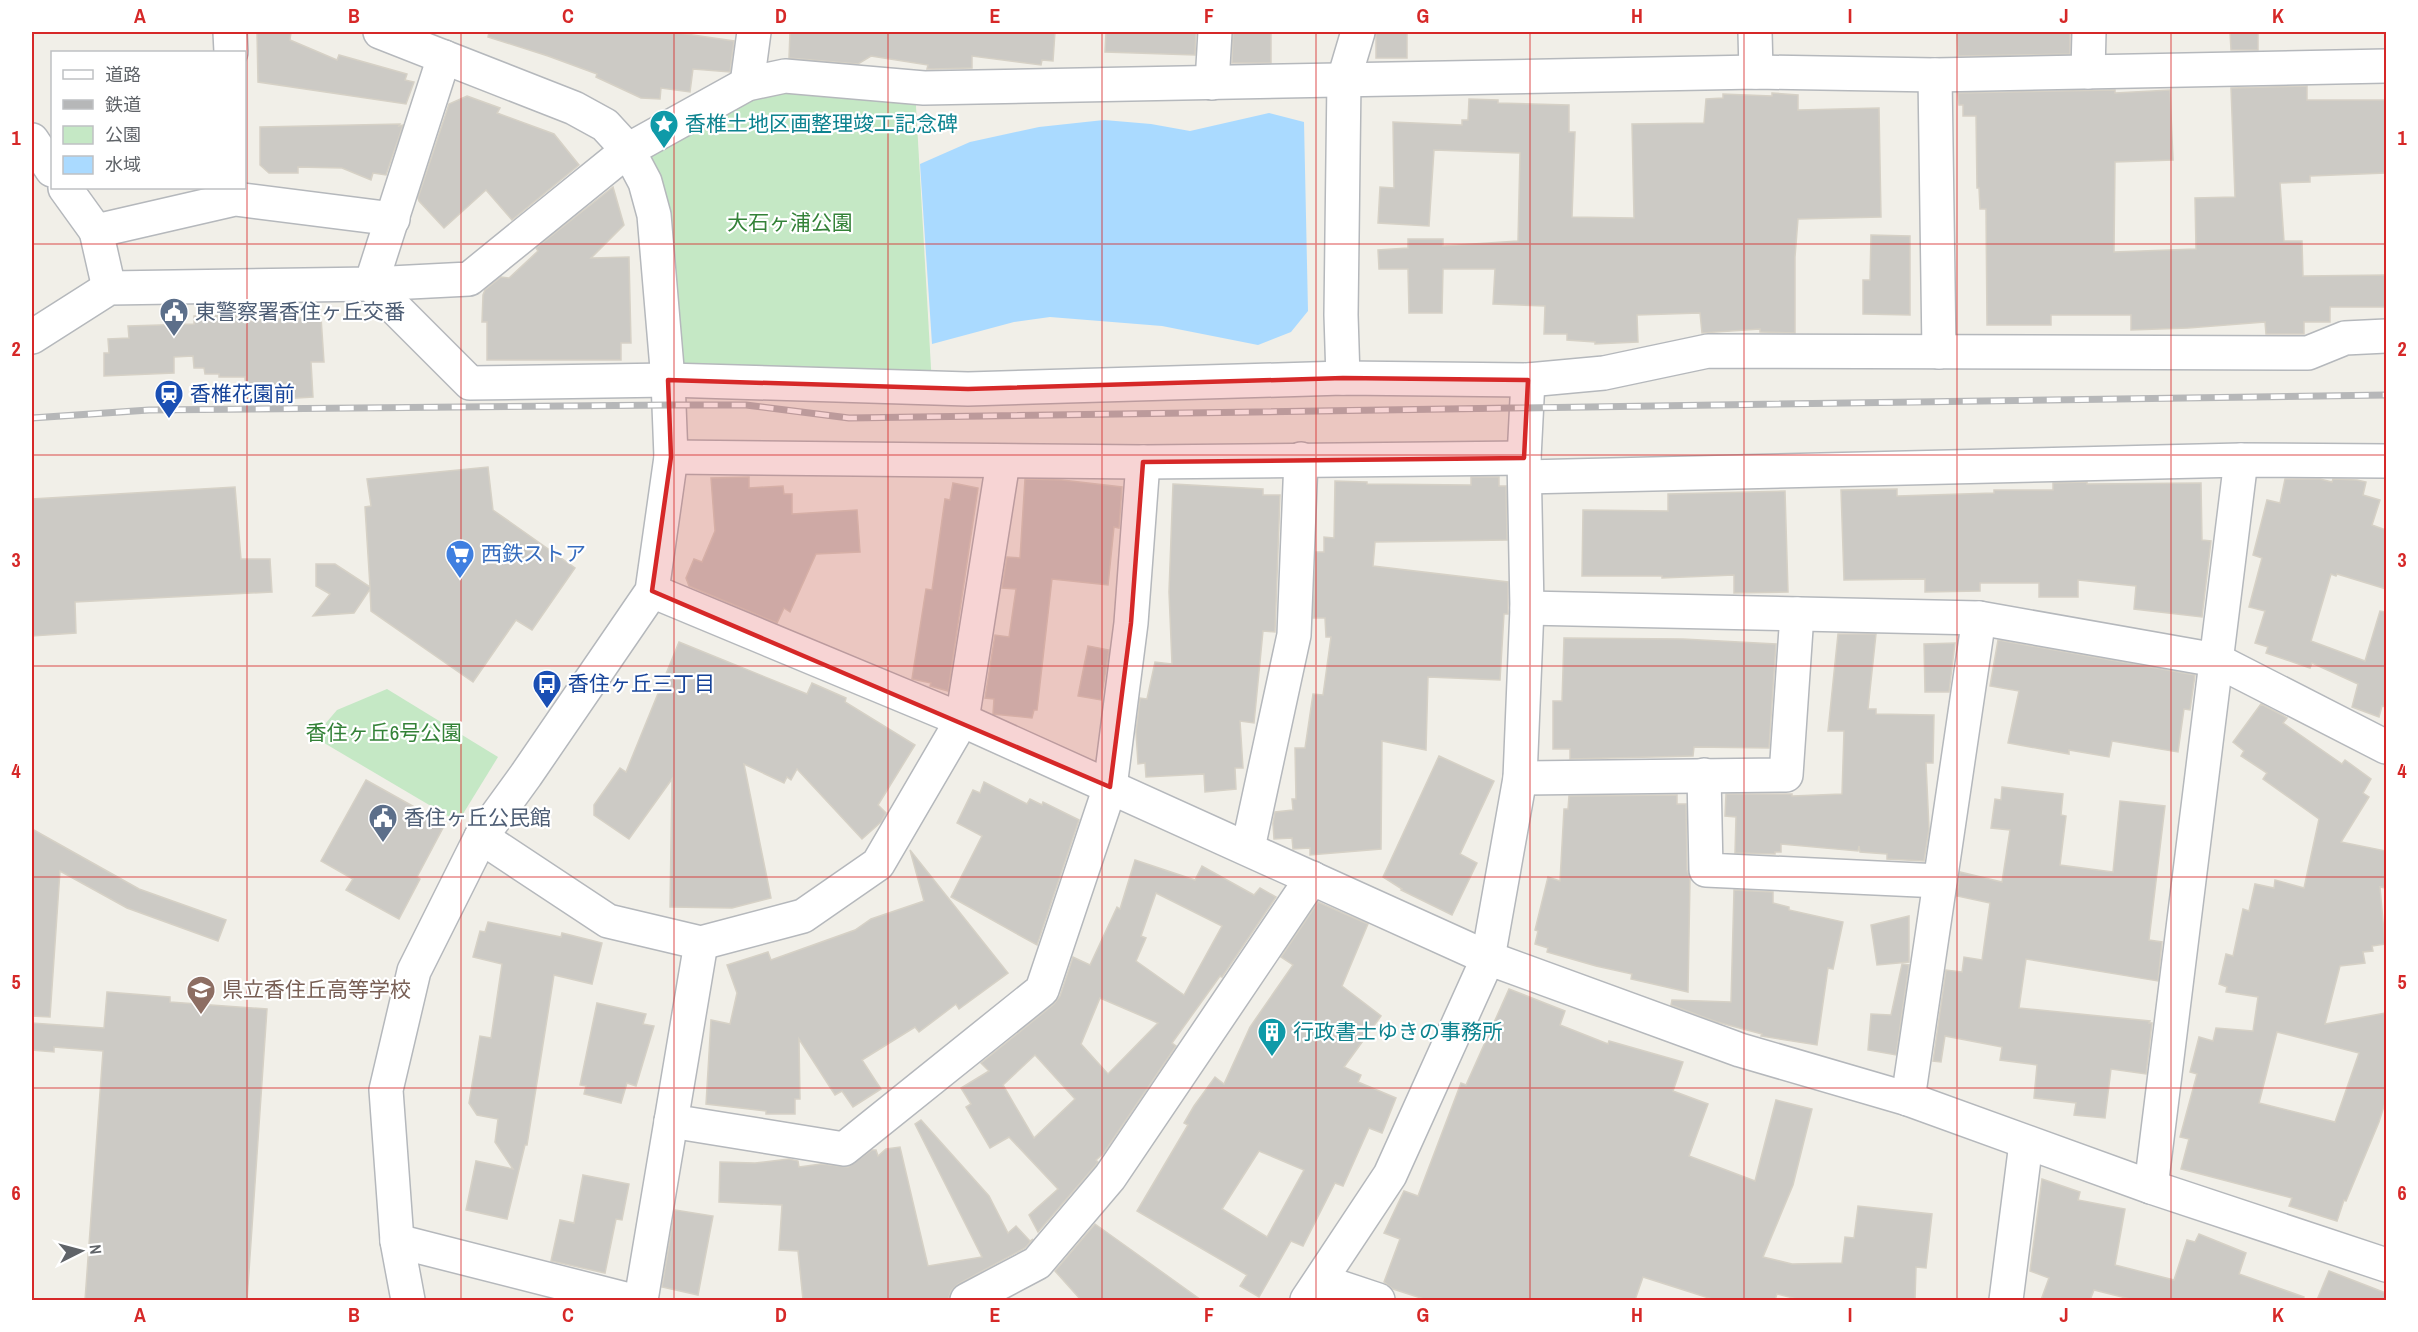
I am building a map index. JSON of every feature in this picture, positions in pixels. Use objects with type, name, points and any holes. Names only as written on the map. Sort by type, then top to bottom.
[{"type":"street","points":[[230,32],[231,51]]},
{"type":"street","points":[[380,32],[449,44],[605,125],[628,150],[645,182],[654,215],[668,380],[671,457],[652,591],[481,837],[414,971],[386,1089],[397,1241],[408,1300]]},
{"type":"street","points":[[747,84],[754,32]]},
{"type":"street","points":[[1212,83],[1215,32]]},
{"type":"street","points":[[1343,378],[1341,315],[1344,79],[1358,32]]},
{"type":"street","points":[[1755,32],[1756,72]]},
{"type":"street","points":[[2088,32],[2088,72]]},
{"type":"street","points":[[371,284],[449,44]]},
{"type":"street","points":[[32,337],[109,288],[371,284],[469,279],[628,150],[747,84],[785,76],[924,88],[1756,72],[1935,75],[2386,66]]},
{"type":"street","points":[[1935,75],[1939,352]]},
{"type":"street","points":[[32,140],[51,168]]},
{"type":"street","points":[[66,189],[96,231],[109,288]]},
{"type":"street","points":[[96,231],[235,193],[393,219]]},
{"type":"street","points":[[371,284],[470,382],[668,380],[968,389],[1343,378],[1528,380],[1604,373],[1708,351],[2308,353],[2345,338],[2386,336]]},
{"type":"street","points":[[1377,1300],[1314,1291],[1390,1175],[1488,958],[1520,778],[1527,608],[1525,467],[1528,380]]},
{"type":"street","points":[[671,457],[1002,462],[1301,459],[1525,467],[2241,460],[2386,461]]},
{"type":"street","points":[[1248,848],[1294,635],[1301,459]]},
{"type":"street","points":[[2151,1187],[2241,460]]},
{"type":"street","points":[[481,837],[608,921],[701,943],[802,916],[878,864],[962,720],[1002,462]]},
{"type":"street","points":[[671,1122],[844,1149],[1042,990],[1110,787],[1131,623],[1143,462]]},
{"type":"street","points":[[652,591],[962,720],[1488,958],[1740,1050],[1908,1099],[2151,1187],[2386,1265]]},
{"type":"street","points":[[1527,608],[1979,618],[2216,660],[2386,747]]},
{"type":"street","points":[[1520,778],[1786,775],[1797,614]]},
{"type":"street","points":[[1908,1099],[1979,618]]},
{"type":"street","points":[[1704,776],[1706,870],[1940,881]]},
{"type":"street","points":[[967,1300],[1037,1263],[1110,1177],[1312,878]]},
{"type":"street","points":[[641,1300],[701,943]]},
{"type":"street","points":[[2006,1300],[2026,1143]]},
{"type":"street","points":[[397,1241],[629,1300]]},
{"type":"highlighted area","points":[[1343,378],[1528,380],[1524,458],[1143,462],[1131,623],[1110,787],[652,591],[671,457],[668,380],[968,389]]},
{"type":"green space","name":"大石ヶ浦公園","points":[[748,86],[915,89],[932,385],[670,376],[636,150]]},
{"type":"green space","name":"香住ヶ丘6号公園","points":[[387,689],[498,757],[458,822],[314,737],[337,710]]},
{"type":"water","points":[[1269,113],[1304,122],[1308,311],[1291,332],[1258,345],[1162,326],[1050,317],[1014,322],[932,344],[920,164],[970,142],[1039,127],[1104,120],[1151,124],[1190,131]]},
{"type":"building","points":[[257,32],[291,32],[290,40],[337,60],[339,55],[407,74],[405,80],[414,82],[406,104],[258,82]]},
{"type":"building","points":[[489,32],[672,32],[734,41],[730,72],[693,69],[690,92],[661,88],[660,99],[641,98],[596,77],[597,74],[488,37]]},
{"type":"building","points":[[790,32],[1055,32],[1053,61],[1042,60],[1041,65],[972,56],[972,68],[927,69],[928,65],[871,56],[858,64],[789,58]]},
{"type":"building","points":[[1106,32],[1196,32],[1195,55],[1105,52]]},
{"type":"building","points":[[1233,32],[1271,32],[1271,63],[1232,63]]},
{"type":"building","points":[[1376,32],[1407,32],[1407,58],[1376,58]]},
{"type":"building","points":[[1957,32],[2070,32],[2070,54],[1958,56]]},
{"type":"building","points":[[2230,32],[2258,32],[2258,50],[2231,50]]},
{"type":"building","points":[[2307,86],[2307,100],[2386,100],[2386,173],[2310,176],[2310,182],[2280,183],[2284,241],[2302,241],[2303,276],[2386,275],[2386,307],[2330,307],[2330,322],[2304,322],[2304,334],[2266,334],[2265,322],[2131,330],[2131,315],[2051,315],[2051,325],[1987,325],[1986,209],[1980,209],[1979,188],[1977,188],[1976,116],[1963,116],[1963,105],[1959,105],[1958,93],[2115,90],[2115,93],[2170,90],[2173,160],[2115,162],[2114,252],[2196,249],[2195,198],[2235,197],[2231,88]]},
{"type":"building","points":[[1772,93],[1798,95],[1798,110],[1879,108],[1881,217],[1798,219],[1795,257],[1795,333],[1760,332],[1760,329],[1702,333],[1700,313],[1637,315],[1638,342],[1595,344],[1595,342],[1567,340],[1567,334],[1544,334],[1545,306],[1493,304],[1495,269],[1443,269],[1442,313],[1409,313],[1408,269],[1379,269],[1378,250],[1408,248],[1408,239],[1443,239],[1443,246],[1518,241],[1520,153],[1434,150],[1429,226],[1378,223],[1380,187],[1394,188],[1393,122],[1462,125],[1462,120],[1468,120],[1469,99],[1498,100],[1498,103],[1569,105],[1569,132],[1575,132],[1572,217],[1634,218],[1632,124],[1704,123],[1706,99],[1723,98],[1723,94],[1772,96]]},
{"type":"building","points":[[467,96],[500,108],[497,113],[554,134],[579,165],[512,220],[486,190],[444,228],[418,198],[449,104]]},
{"type":"building","points":[[400,124],[399,126],[403,125],[386,175],[373,173],[371,180],[342,168],[298,167],[298,173],[269,173],[260,165],[260,127]]},
{"type":"building","points":[[613,187],[624,225],[591,258],[629,257],[631,343],[621,343],[621,360],[487,360],[487,322],[482,322],[485,290],[501,277],[509,278],[538,251],[536,248]]},
{"type":"building","points":[[1871,235],[1910,236],[1910,315],[1863,314],[1863,280],[1870,280]]},
{"type":"building","points":[[247,315],[247,321],[321,317],[324,362],[311,362],[313,397],[246,401],[245,377],[219,377],[219,374],[205,374],[204,368],[194,368],[193,356],[174,357],[174,373],[104,376],[104,353],[109,353],[108,339],[129,338],[128,326],[194,324],[194,316]]},
{"type":"building","name":"西鉄ストア","points":[[488,467],[493,510],[575,568],[532,630],[516,620],[473,682],[371,611],[370,589],[354,613],[313,616],[330,594],[316,586],[316,564],[335,564],[370,587],[365,507],[371,506],[367,479]]},
{"type":"building","points":[[749,477],[749,488],[783,486],[784,494],[792,494],[792,514],[857,510],[860,552],[816,554],[790,612],[784,608],[777,623],[689,586],[686,578],[694,559],[702,562],[715,531],[711,478]]},
{"type":"building","points":[[1471,477],[1499,477],[1499,486],[1506,486],[1507,540],[1375,542],[1373,566],[1508,582],[1508,614],[1504,614],[1500,680],[1428,677],[1426,750],[1382,741],[1381,849],[1310,855],[1310,848],[1293,849],[1292,838],[1274,839],[1273,823],[1275,812],[1293,810],[1292,799],[1296,799],[1295,748],[1305,748],[1313,694],[1323,695],[1331,637],[1326,637],[1325,618],[1313,618],[1316,552],[1324,552],[1324,537],[1334,538],[1335,481],[1367,482],[1367,484],[1471,485]]},
{"type":"building","points":[[1025,479],[1062,480],[1122,487],[1119,528],[1114,527],[1108,585],[1052,579],[1037,710],[1034,710],[1032,718],[993,714],[994,699],[985,698],[995,635],[1009,637],[1016,589],[1002,588],[1007,557],[1020,558]]},
{"type":"building","points":[[2285,479],[2320,479],[2332,482],[2333,479],[2357,480],[2366,482],[2363,495],[2380,500],[2372,525],[2386,530],[2386,589],[2331,574],[2311,641],[2365,661],[2380,611],[2386,612],[2386,707],[2382,706],[2379,717],[2352,707],[2358,684],[2312,663],[2310,668],[2266,653],[2268,647],[2255,643],[2265,611],[2249,607],[2262,558],[2253,555],[2267,500],[2280,503]]},
{"type":"building","points":[[2087,482],[2087,484],[2201,483],[2202,540],[2211,541],[2202,617],[2134,609],[2136,586],[2078,580],[2078,597],[2039,597],[2039,583],[1980,583],[1980,591],[1925,592],[1925,579],[1844,580],[1841,490],[1897,489],[1897,496],[1994,493],[1994,490],[2053,490],[2053,483]]},
{"type":"building","points":[[953,483],[978,488],[948,691],[930,686],[931,683],[912,679],[926,589],[932,590],[945,499],[950,500]]},
{"type":"building","points":[[1173,484],[1263,489],[1263,495],[1280,495],[1275,632],[1263,631],[1254,723],[1240,721],[1243,768],[1235,768],[1236,789],[1205,792],[1204,774],[1146,777],[1145,763],[1138,764],[1136,732],[1140,698],[1147,699],[1155,662],[1172,664],[1169,592]]},
{"type":"building","points":[[235,487],[241,559],[270,559],[272,592],[75,602],[76,633],[32,636],[32,499]]},
{"type":"building","points":[[1785,491],[1788,592],[1734,593],[1734,575],[1662,578],[1662,576],[1582,576],[1583,510],[1668,511],[1668,494]]},
{"type":"building","points":[[1838,634],[1876,634],[1868,709],[1876,709],[1876,714],[1934,715],[1933,763],[1926,763],[1929,829],[1924,861],[1887,859],[1887,854],[1860,852],[1859,846],[1858,851],[1781,844],[1781,852],[1775,852],[1775,854],[1735,853],[1736,817],[1725,816],[1726,794],[1792,794],[1792,796],[1842,794],[1844,731],[1828,731]]},
{"type":"building","points":[[1564,638],[1683,639],[1776,644],[1769,748],[1694,747],[1693,756],[1570,759],[1570,749],[1553,749],[1553,701],[1562,701]]},
{"type":"building","points":[[1998,640],[2195,675],[2190,710],[2184,709],[2178,752],[2112,741],[2109,757],[2069,750],[2069,754],[2008,743],[2019,691],[1990,686]]},
{"type":"building","points":[[679,642],[807,694],[812,683],[846,698],[845,702],[915,745],[878,805],[886,813],[881,822],[862,839],[797,769],[791,780],[787,777],[784,783],[744,764],[771,898],[732,908],[670,907],[672,779],[629,839],[594,815],[594,805],[620,768],[626,772]]},
{"type":"building","points":[[1955,643],[1949,692],[1925,692],[1924,644]]},
{"type":"building","points":[[1088,646],[1109,650],[1101,700],[1078,696]]},
{"type":"building","points":[[2261,704],[2287,718],[2283,723],[2342,764],[2345,760],[2371,779],[2363,793],[2369,797],[2341,842],[2386,851],[2386,888],[2380,887],[2385,944],[2372,946],[2373,951],[2363,952],[2365,963],[2340,966],[2325,1024],[2386,1013],[2386,1100],[2337,1221],[2289,1206],[2292,1198],[2181,1169],[2189,1139],[2180,1137],[2197,1074],[2190,1072],[2199,1037],[2213,1041],[2216,1028],[2253,1031],[2258,997],[2226,992],[2227,987],[2219,984],[2226,954],[2233,956],[2243,909],[2249,911],[2255,884],[2274,888],[2275,880],[2304,888],[2319,819],[2263,779],[2267,773],[2241,756],[2244,751],[2233,742]],"holes":[[[2277,1032],[2359,1053],[2335,1122],[2259,1103]]]},
{"type":"building","points":[[1439,756],[1494,781],[1460,854],[1477,863],[1452,915],[1401,890],[1383,877]]},
{"type":"building","name":"香住ヶ丘公民館","points":[[366,780],[445,824],[417,877],[420,879],[399,919],[346,890],[353,879],[321,861]]},
{"type":"building","points":[[984,782],[1027,804],[1030,799],[1042,805],[1043,802],[1079,820],[1037,945],[951,897],[982,836],[957,823],[973,790],[980,793]]},
{"type":"building","points":[[2002,787],[2063,794],[2061,815],[2066,816],[2060,865],[2113,872],[2120,801],[2165,806],[2149,940],[2162,942],[2158,981],[2026,959],[2019,1008],[2152,1023],[2146,1074],[2111,1069],[2105,1118],[2074,1115],[2076,1103],[2034,1098],[2037,1065],[2000,1060],[2002,1047],[1945,1036],[1941,1062],[1933,1061],[1946,970],[1962,972],[1964,957],[1982,960],[1990,903],[1957,896],[1960,872],[2002,882],[2010,830],[1991,828],[1995,799],[2001,800]]},
{"type":"building","points":[[1677,795],[1677,804],[1686,804],[1687,870],[1690,879],[1688,992],[1631,979],[1632,974],[1547,952],[1548,948],[1535,944],[1538,931],[1535,930],[1548,877],[1560,881],[1564,809],[1568,809],[1569,796]]},
{"type":"building","points":[[32,829],[139,889],[226,920],[218,941],[127,908],[60,871],[50,1017],[32,1016]]},
{"type":"building","points":[[910,850],[1008,973],[959,1009],[956,1004],[919,1032],[915,1027],[862,1060],[881,1089],[853,1107],[842,1091],[835,1095],[799,1039],[800,1099],[795,1099],[795,1114],[766,1114],[766,1111],[706,1104],[711,1020],[730,1024],[737,993],[727,965],[768,952],[771,960],[855,930],[871,919],[924,901]]},
{"type":"building","points":[[1135,860],[1195,880],[1202,866],[1254,895],[1260,888],[1276,897],[1222,977],[1220,976],[1172,1043],[1176,1046],[1103,1154],[1096,1160],[1098,1162],[1038,1232],[1029,1215],[1058,1189],[1009,1137],[990,1148],[966,1107],[971,1104],[961,1088],[989,1071],[981,1063],[1054,1004],[1060,996],[1073,957],[1090,965],[1117,907],[1120,909]],"holes":[[[1156,893],[1222,926],[1184,995],[1136,961],[1146,938],[1141,936]],[[1100,998],[1158,1023],[1108,1074],[1081,1044]],[[1035,1055],[1075,1099],[1034,1138],[1003,1085]]]},
{"type":"building","points":[[1734,890],[1773,892],[1773,903],[1789,907],[1789,910],[1843,922],[1833,969],[1828,968],[1817,1045],[1761,1036],[1762,1034],[1717,1022],[1671,1005],[1672,1000],[1731,1002]]},
{"type":"building","points":[[1318,902],[1368,924],[1342,986],[1381,1016],[1344,1067],[1361,1075],[1358,1082],[1396,1098],[1382,1133],[1369,1128],[1343,1186],[1335,1183],[1303,1246],[1291,1241],[1259,1297],[1240,1286],[1247,1275],[1137,1211],[1188,1125],[1184,1123],[1194,1106],[1215,1077],[1224,1084],[1250,1027],[1293,965],[1281,957]],"holes":[[[1259,1151],[1304,1170],[1267,1237],[1222,1209]]]},
{"type":"building","points":[[1909,916],[1909,962],[1877,965],[1871,925]]},
{"type":"building","points":[[488,922],[561,937],[562,933],[602,943],[592,984],[554,975],[527,1145],[525,1145],[507,1219],[466,1210],[476,1161],[513,1169],[495,1142],[498,1119],[477,1115],[469,1103],[480,1036],[491,1038],[502,964],[473,957],[480,931],[485,932]]},
{"type":"building","points":[[1902,964],[1909,965],[1896,1055],[1868,1050],[1871,1014],[1891,1015]]},
{"type":"building","points":[[1509,989],[1565,1011],[1560,1025],[1608,1044],[1609,1041],[1683,1062],[1673,1091],[1708,1104],[1689,1156],[1755,1181],[1776,1100],[1812,1109],[1793,1185],[1763,1257],[1792,1264],[1842,1263],[1845,1237],[1854,1238],[1858,1206],[1932,1214],[1926,1268],[1916,1267],[1915,1300],[1801,1300],[1777,1294],[1775,1300],[1715,1300],[1643,1277],[1635,1300],[1427,1300],[1393,1289],[1384,1282],[1400,1239],[1384,1233],[1404,1191],[1418,1196],[1461,1083],[1466,1085]]},
{"type":"building","points":[[107,992],[170,997],[170,1002],[267,1009],[247,1300],[85,1300],[103,1051],[54,1047],[54,1052],[32,1050],[32,1023],[104,1028]]},
{"type":"building","points":[[597,1003],[646,1014],[643,1024],[654,1026],[636,1086],[627,1083],[621,1103],[584,1094],[586,1086],[580,1085]]},
{"type":"building","points":[[921,1120],[989,1196],[1008,1233],[1016,1226],[1030,1241],[1033,1239],[1025,1248],[958,1284],[951,1291],[948,1300],[803,1300],[798,1251],[779,1250],[782,1205],[719,1202],[720,1162],[755,1163],[789,1159],[798,1161],[799,1167],[821,1164],[848,1167],[872,1150],[876,1150],[878,1156],[886,1149],[900,1147],[928,1266],[982,1257],[915,1124]]},
{"type":"building","points":[[583,1175],[629,1184],[622,1220],[616,1219],[605,1273],[551,1261],[560,1220],[574,1223]]},
{"type":"building","points":[[2042,1179],[2080,1192],[2078,1200],[2125,1209],[2115,1265],[2174,1280],[2187,1240],[2195,1242],[2199,1234],[2246,1253],[2239,1274],[2304,1297],[2303,1300],[2134,1300],[2094,1290],[2090,1300],[2041,1300],[2049,1278],[2030,1271]]},
{"type":"building","points":[[675,1210],[713,1216],[698,1295],[662,1287]]},
{"type":"building","points":[[1095,1224],[1201,1300],[1081,1300],[1055,1271]]},
{"type":"building","points":[[2329,1271],[2386,1293],[2386,1300],[2317,1300]]},
{"type":"railway","points":[[32,418],[149,410],[669,405],[746,405],[849,418],[2386,395]]},
{"type":"place","name":"香椎土地区画整理竣工記念碑","points":[[664,150]]},
{"type":"place","name":"東警察署香住ヶ丘交番","points":[[174,338]]},
{"type":"place","name":"香椎花園前","points":[[169,420]]},
{"type":"place","name":"西鉄ストア","points":[[460,580]]},
{"type":"place","name":"香住ヶ丘三丁目","points":[[547,710]]},
{"type":"place","name":"香住ヶ丘公民館","points":[[383,844]]},
{"type":"place","name":"県立香住丘高等学校","points":[[201,1016]]},
{"type":"place","name":"行政書士ゆきの事務所","points":[[1272,1058]]}]
